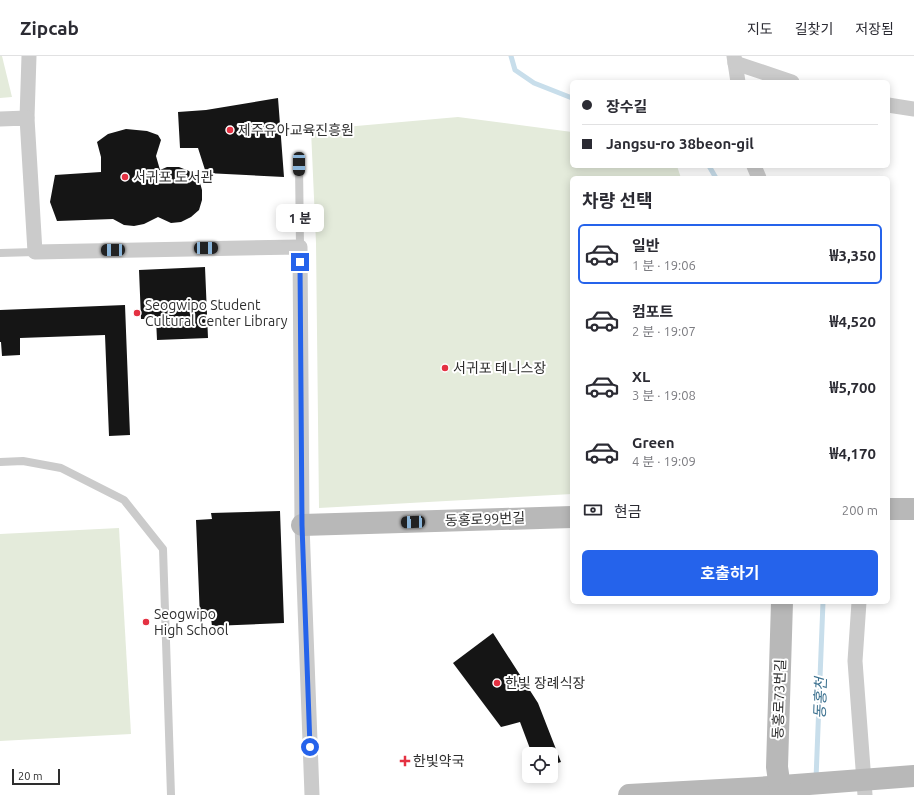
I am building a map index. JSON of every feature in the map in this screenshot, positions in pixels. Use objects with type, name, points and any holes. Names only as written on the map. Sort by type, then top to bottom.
[{"type":"street","points":[[29,56],[27,118],[35,252],[300,247],[302,525],[312,795]]},
{"type":"street","points":[[734,60],[738,80]]},
{"type":"street","points":[[734,60],[787,80]]},
{"type":"street","points":[[890,104],[914,109]]},
{"type":"street","points":[[0,119],[27,118]]},
{"type":"street","points":[[890,509],[914,509]]},
{"type":"street","name":"동홍로99번길","points":[[302,525],[570,517]]},
{"type":"street","name":"동홍로73번길","points":[[782,604],[777,767],[784,789]]},
{"type":"street","points":[[858,786],[855,661],[859,604]]},
{"type":"street","points":[[629,795],[858,786],[914,776]]},
{"type":"lane","points":[[299,164],[300,247]]},
{"type":"lane","points":[[0,253],[35,252]]},
{"type":"lane","points":[[0,462],[23,461],[60,468],[124,500],[163,549],[171,795]]},
{"type":"green space","points":[[0,56],[2,56],[12,97],[0,98]]},
{"type":"green space","name":"서귀포 테니스장","points":[[458,117],[570,132],[570,168],[678,168],[680,176],[570,176],[570,494],[319,508],[316,243],[311,130]]},
{"type":"green space","points":[[119,528],[131,734],[0,741],[0,534]]},
{"type":"building","name":"제주유아교육진흥원","points":[[278,98],[284,177],[206,173],[198,148],[180,148],[178,112],[206,110]]},
{"type":"building","name":"서귀포 도서관","points":[[126,129],[147,131],[158,135],[161,140],[156,156],[160,170],[167,167],[179,167],[189,171],[199,179],[202,190],[202,200],[199,210],[191,217],[181,222],[171,223],[158,217],[144,224],[134,226],[124,225],[113,219],[57,221],[50,202],[55,175],[101,172],[101,157],[97,142],[108,134]]},
{"type":"building","points":[[205,267],[208,338],[157,340],[156,319],[141,319],[139,270]]},
{"type":"building","points":[[125,305],[130,435],[109,436],[105,335],[20,338],[20,355],[2,356],[0,342],[0,310]]},
{"type":"building","points":[[280,511],[284,623],[212,626],[211,618],[200,618],[196,520],[212,519],[211,513]]},
{"type":"building","name":"한빛 장례식장","points":[[493,633],[538,703],[555,747],[529,747],[520,722],[501,727],[453,663]]},
{"type":"building","name":"한빛 장례식장","points":[[558,754],[561,762],[558,763]]},
{"type":"waterway","name":"동홍천","points":[[511,56],[515,70],[534,83],[570,97]]},
{"type":"waterway","name":"동홍천","points":[[710,168],[715,176]]},
{"type":"waterway","name":"동홍천","points":[[816,779],[823,604]]},
{"type":"place","name":"제주유아교육진흥원","points":[[230,130]]},
{"type":"place","name":"서귀포 도서관","points":[[125,177]]},
{"type":"place","name":"Seogwipo Student Cultural Center Library","points":[[137,313]]},
{"type":"place","name":"서귀포 테니스장","points":[[445,368]]},
{"type":"place","name":"Seogwipo High School","points":[[146,622]]},
{"type":"place","name":"한빛 장례식장","points":[[497,683]]},
{"type":"place","name":"한빛약국","points":[[405,761]]},
{"type":"route","points":[[300,262],[302,525],[310,747]]}]
